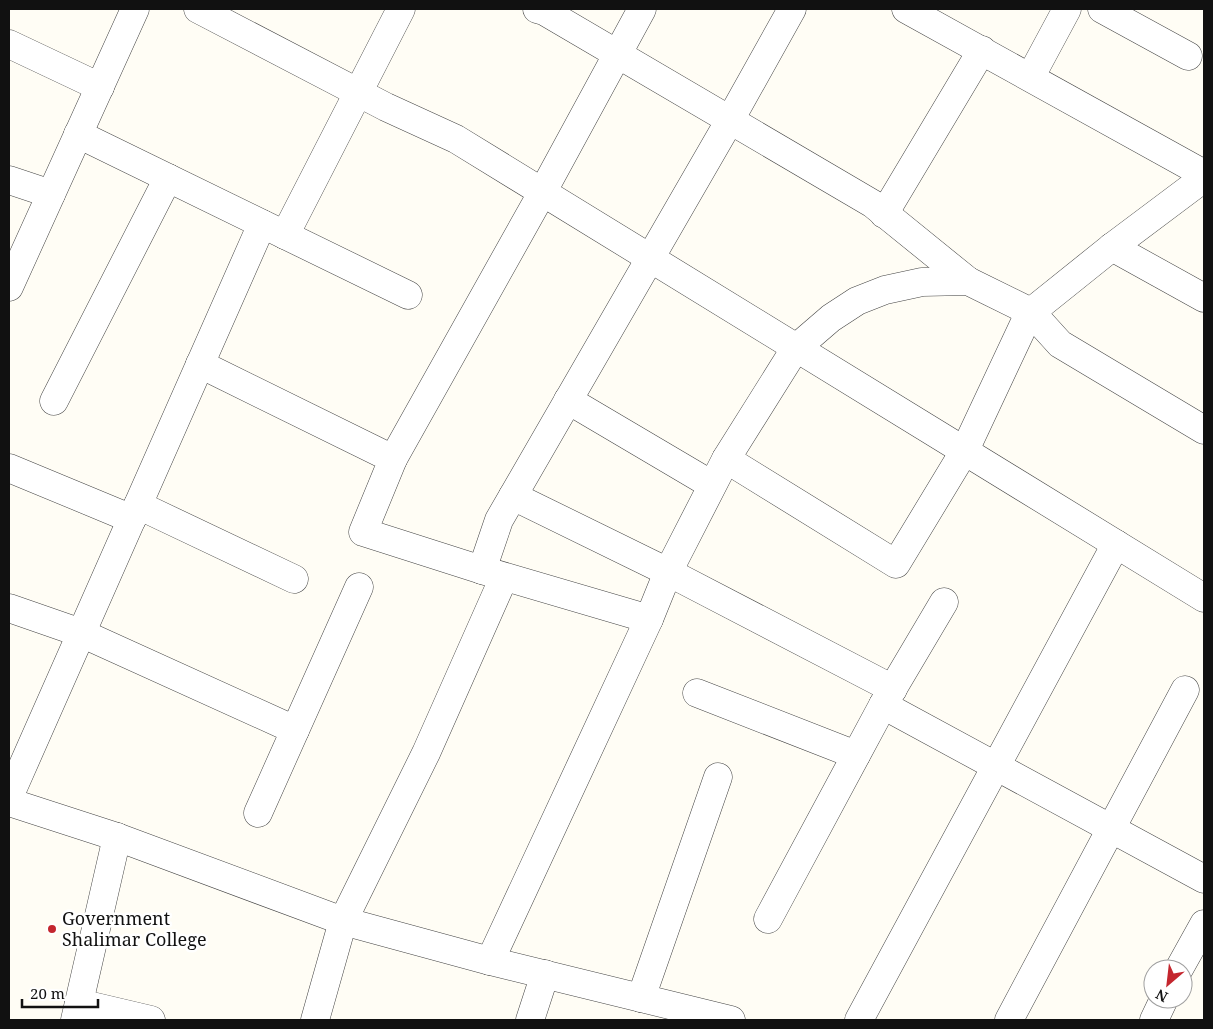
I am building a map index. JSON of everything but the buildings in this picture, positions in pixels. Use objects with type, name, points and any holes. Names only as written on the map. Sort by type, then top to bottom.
[{"type":"street","points":[[9,287],[135,9]]},
{"type":"street","points":[[198,9],[357,92],[456,139],[1204,598]]},
{"type":"street","points":[[9,797],[200,364],[273,229],[357,92],[400,9]]},
{"type":"street","points":[[642,9],[616,53],[542,193],[393,459],[363,532],[493,574],[649,619]]},
{"type":"street","points":[[315,1020],[343,922],[426,753],[493,574],[499,520],[792,9]]},
{"type":"street","points":[[909,9],[1204,174]]},
{"type":"street","points":[[1031,76],[1068,9]]},
{"type":"street","points":[[1102,9],[1188,56]]},
{"type":"street","points":[[542,10],[873,204],[968,281],[1032,312],[1060,344],[1204,430]]},
{"type":"street","points":[[9,44],[100,87]]},
{"type":"street","points":[[884,214],[982,50]]},
{"type":"street","points":[[78,134],[408,295]]},
{"type":"street","points":[[54,401],[168,178]]},
{"type":"street","points":[[726,459],[896,564],[965,450],[1026,320],[1032,312],[1112,247],[1204,178]]},
{"type":"street","points":[[9,180],[51,194]]},
{"type":"street","points":[[1112,247],[1204,298]]},
{"type":"street","points":[[490,960],[649,619],[668,572],[726,459],[796,349],[831,318],[857,301],[885,290],[922,282],[968,281]]},
{"type":"street","points":[[200,364],[393,459]]},
{"type":"street","points":[[568,400],[712,485]]},
{"type":"street","points":[[9,468],[135,512],[294,579]]},
{"type":"street","points":[[513,496],[668,572],[888,697],[997,767],[1204,879]]},
{"type":"street","points":[[859,1020],[1116,544]]},
{"type":"street","points":[[258,813],[358,587]]},
{"type":"street","points":[[768,919],[888,697],[944,602]]},
{"type":"street","points":[[9,608],[81,633],[295,730]]},
{"type":"street","points":[[1009,1020],[1185,690]]},
{"type":"street","points":[[698,693],[856,755]]},
{"type":"street","points":[[641,998],[718,777]]},
{"type":"street","points":[[9,802],[117,837],[343,922],[641,998],[669,1013],[731,1020]]},
{"type":"street","points":[[117,837],[77,1012],[151,1020]]},
{"type":"street","points":[[1185,959],[1204,924]]},
{"type":"street","points":[[530,1020],[545,974]]},
{"type":"place","name":"Government Shalimar College","points":[[52,929]]}]
